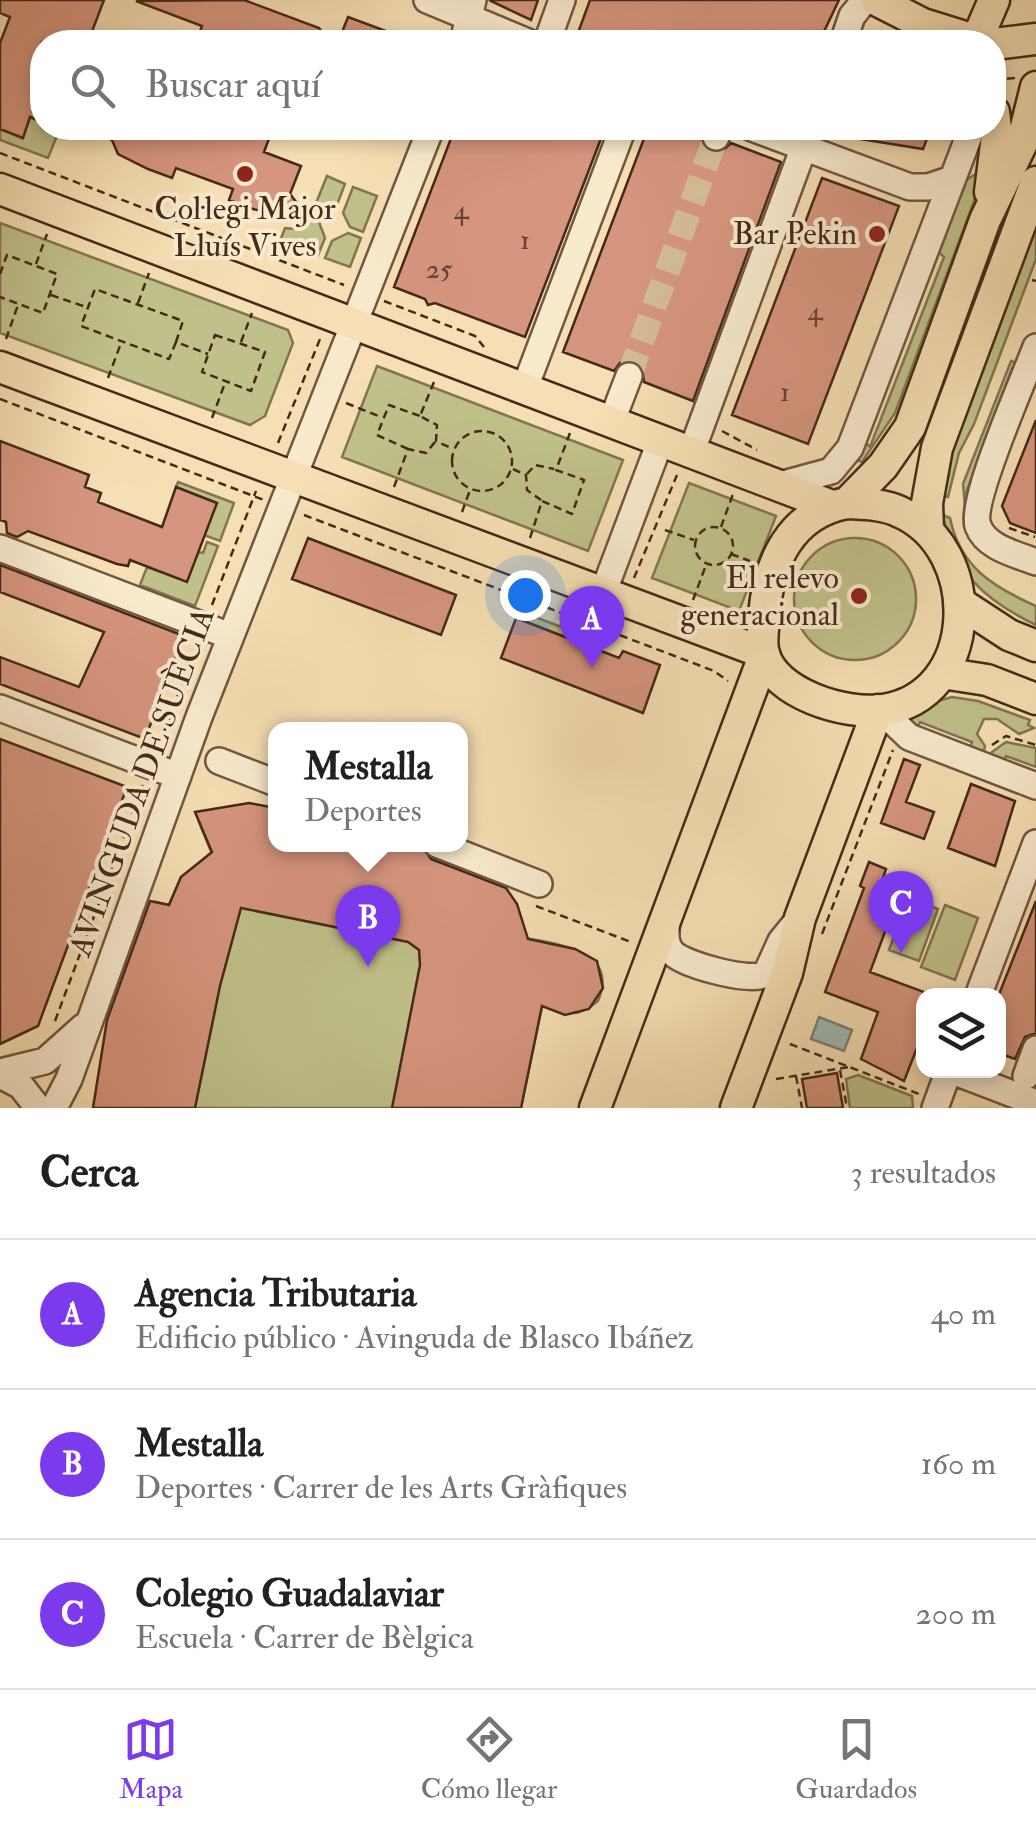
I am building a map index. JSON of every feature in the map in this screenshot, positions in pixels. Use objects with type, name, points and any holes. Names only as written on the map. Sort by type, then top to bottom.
[{"type":"main road","points":[[876,0],[942,30]]},
{"type":"main road","points":[[982,30],[994,0]]},
{"type":"main road","points":[[1006,43],[1036,39]]},
{"type":"main road","points":[[595,1108],[764,655],[767,587],[777,557],[804,521],[839,504],[883,466],[910,427],[986,220],[1022,143],[1036,87]]},
{"type":"main road","points":[[986,220],[996,140]]},
{"type":"main road","points":[[0,189],[776,486],[839,504],[900,512],[928,532],[950,568],[960,602],[959,639],[942,674],[914,699],[880,710],[825,702],[801,693],[780,678],[764,655],[614,597],[274,488],[3,353]]},
{"type":"main road","points":[[928,532],[926,503],[937,448],[1032,197]]},
{"type":"main road","points":[[960,602],[1009,635],[1036,646]]},
{"type":"main road","points":[[942,674],[987,680],[1036,699]]},
{"type":"main road","points":[[736,1108],[787,973],[800,918],[880,710]]},
{"type":"street","points":[[427,0],[495,30]]},
{"type":"street","points":[[551,30],[562,0]]},
{"type":"street","points":[[847,30],[865,0]]},
{"type":"street","name":"AVINGUDA DE SUÈCIA","points":[[54,1108],[70,1079],[87,1023],[230,636],[274,488],[326,396],[345,321],[425,140]]},
{"type":"street","points":[[524,390],[618,140]]},
{"type":"street","points":[[693,455],[807,140]]},
{"type":"street","points":[[814,140],[910,188],[928,188],[952,179]]},
{"type":"street","points":[[776,486],[831,471],[850,448],[967,140]]},
{"type":"street","points":[[1036,347],[979,501],[978,526],[995,546],[1036,562]]},
{"type":"street","points":[[612,423],[629,376]]},
{"type":"street","points":[[614,597],[660,442]]},
{"type":"street","points":[[0,548],[230,636]]},
{"type":"street","points":[[0,708],[178,776]]},
{"type":"street","points":[[880,710],[910,737],[1036,786]]},
{"type":"street","points":[[218,761],[268,780]]},
{"type":"street","points":[[981,988],[1036,843]]},
{"type":"street","points":[[457,852],[539,884]]},
{"type":"street","points":[[667,908],[666,942],[675,955],[748,980],[766,974],[780,941],[800,918]]},
{"type":"street","points":[[0,1074],[46,1061],[87,1023]]},
{"type":"street","points":[[1026,1076],[1036,1050]]},
{"type":"street","points":[[0,1074],[21,1086],[38,1108]]},
{"type":"street","points":[[929,1102],[945,1078]]},
{"type":"street","points":[[971,1078],[1036,1103]]},
{"type":"path","points":[[35,266],[47,234]]},
{"type":"path","points":[[0,274],[7,255],[56,274],[42,313],[0,296]]},
{"type":"path","points":[[138,304],[149,273]]},
{"type":"path","points":[[94,289],[138,304],[183,321],[168,359],[80,326],[94,289]]},
{"type":"path","points":[[50,294],[88,308]]},
{"type":"path","points":[[3,353],[18,304]]},
{"type":"path","points":[[240,344],[252,312]]},
{"type":"path","points":[[209,613],[274,488],[323,330],[345,321]]},
{"type":"path","points":[[215,335],[240,344],[265,352],[251,391],[202,372],[215,335]]},
{"type":"path","points":[[108,378],[122,342]]},
{"type":"path","points":[[176,342],[208,354]]},
{"type":"path","points":[[212,418],[226,382]]},
{"type":"path","points":[[420,416],[434,382]]},
{"type":"path","points":[[326,396],[383,418]]},
{"type":"path","points":[[0,399],[274,488],[612,633],[714,671],[736,685]]},
{"type":"path","points":[[389,404],[420,416],[436,425],[436,441],[426,453],[376,435],[389,404]]},
{"type":"path","points":[[612,633],[614,597],[673,478],[716,429],[754,446],[759,453]]},
{"type":"path","points":[[486,431],[504,440],[511,468],[492,489],[471,488],[453,469],[454,449],[467,434],[486,431]]},
{"type":"path","points":[[556,470],[570,434]]},
{"type":"path","points":[[436,441],[454,449]]},
{"type":"path","points":[[394,486],[408,449]]},
{"type":"path","points":[[535,465],[556,470],[584,480],[572,514],[527,490],[526,475],[535,465]]},
{"type":"path","points":[[511,468],[526,475]]},
{"type":"path","points":[[462,512],[471,488]]},
{"type":"path","points":[[720,528],[733,494]]},
{"type":"path","points":[[530,538],[542,501]]},
{"type":"path","points":[[708,528],[720,528],[732,542],[731,554],[718,564],[707,563],[696,552],[696,540],[708,528]]},
{"type":"path","points":[[665,530],[696,540]]},
{"type":"path","points":[[731,554],[761,565]]},
{"type":"path","points":[[693,601],[707,563]]},
{"type":"path","points":[[155,755],[200,637]]},
{"type":"path","points":[[988,751],[1006,736],[1036,745]]},
{"type":"path","points":[[817,948],[899,743]]},
{"type":"path","points":[[50,1035],[145,782]]},
{"type":"path","points":[[539,884],[531,904],[631,942]]},
{"type":"path","points":[[790,1044],[929,1102]]},
{"type":"path","points":[[776,1079],[850,1067]]},
{"type":"path","points":[[840,1069],[847,1108]]},
{"type":"path","points":[[796,1076],[802,1108]]},
{"type":"green space","points":[[30,117],[30,140],[55,140],[48,158],[0,140],[0,129],[22,138]]},
{"type":"green space","points":[[976,174],[983,177],[895,413],[862,462],[852,459],[860,436],[870,447],[944,257],[932,246],[955,187]]},
{"type":"green space","points":[[327,176],[345,184],[335,210],[321,217],[312,213]]},
{"type":"green space","points":[[353,187],[377,196],[363,232],[350,227],[343,213]]},
{"type":"green space","points":[[1036,217],[1036,259],[974,424],[959,453],[948,497],[943,496],[951,447]]},
{"type":"green space","points":[[310,219],[319,222],[325,238],[318,255],[280,241],[285,228],[295,229]]},
{"type":"green space","points":[[0,223],[288,330],[293,343],[265,416],[250,425],[0,333]]},
{"type":"green space","points":[[348,233],[361,238],[350,267],[325,258],[332,241]]},
{"type":"green space","points":[[1011,361],[1024,366],[1022,372],[1012,369],[966,493],[975,497],[973,509],[965,506],[963,484]]},
{"type":"green space","points":[[377,366],[623,460],[588,551],[342,457]]},
{"type":"green space","points":[[178,482],[234,503],[220,541],[204,535],[216,503],[176,487]]},
{"type":"green space","points":[[689,483],[776,516],[739,611],[652,578]]},
{"type":"green space","points":[[943,515],[950,518],[962,550],[981,573],[1036,606],[1036,625],[987,595],[963,569]]},
{"type":"green space","points":[[855,538],[879,542],[898,556],[912,575],[916,599],[912,623],[898,642],[879,656],[855,660],[831,656],[812,642],[798,623],[794,599],[798,575],[812,556],[831,542]]},
{"type":"green space","points":[[207,542],[218,546],[195,606],[140,585],[147,567],[186,581],[198,552],[203,553]]},
{"type":"green space","points":[[519,611],[599,641],[596,649],[516,618]]},
{"type":"green space","points":[[952,697],[978,701],[1030,720],[1028,725],[1034,728],[1019,734],[997,719],[984,719],[977,734],[985,746],[983,755],[968,753],[972,742],[920,722],[915,733],[907,720],[927,704]]},
{"type":"green space","points":[[1006,742],[1036,748],[1036,767],[1006,756],[1001,767],[988,762],[992,752]]},
{"type":"green space","points":[[219,817],[268,840],[268,852],[430,852],[471,869],[490,886],[514,936],[562,946],[591,958],[600,969],[598,1001],[584,1011],[571,1013],[543,1001],[521,1108],[105,1108],[138,960],[156,902],[169,905],[181,877],[212,854],[199,822]]},
{"type":"green space","points":[[908,898],[938,909],[919,961],[889,950]]},
{"type":"green space","points":[[945,905],[978,918],[955,980],[921,967]]},
{"type":"green space","points":[[858,1075],[912,1096],[913,1108],[850,1108],[846,1079]]},
{"type":"water","points":[[819,1017],[852,1030],[844,1051],[811,1039]]},
{"type":"building","points":[[0,0],[104,0],[93,30],[30,30],[30,117],[23,138],[0,129],[0,43],[10,17],[0,13]]},
{"type":"building","points":[[244,0],[320,30],[201,30],[202,26],[136,1]]},
{"type":"building","points":[[489,0],[538,0],[531,20]]},
{"type":"building","points":[[590,0],[839,0],[825,30],[579,30]]},
{"type":"building","points":[[348,17],[383,30],[343,30]]},
{"type":"building","name":"Col·legi Major Lluís Vives","points":[[112,140],[268,140],[264,152],[301,166],[290,194],[297,203],[296,212],[286,217],[253,209],[229,200],[233,189],[176,168],[172,178],[118,154]]},
{"type":"building","points":[[450,140],[600,140],[525,337],[435,303],[428,305],[425,299],[394,287]]},
{"type":"building","points":[[643,140],[703,140],[710,152],[720,153],[731,143],[781,162],[693,401],[644,382],[642,367],[634,361],[620,363],[614,371],[563,352]]},
{"type":"building","points":[[866,140],[926,140],[923,149]]},
{"type":"building","points":[[822,178],[899,206],[808,444],[732,415]]},
{"type":"building","points":[[1036,420],[1036,533],[1010,523],[1002,506]]},
{"type":"building","points":[[0,441],[89,475],[85,487],[101,493],[98,502],[162,527],[176,487],[217,503],[187,582],[130,560],[128,566],[117,564],[28,531],[17,537],[7,533],[6,522],[0,520]]},
{"type":"building","points":[[308,538],[456,595],[441,635],[292,579]]},
{"type":"building","points":[[0,565],[184,636],[145,739],[0,684],[0,657],[79,687],[104,632],[0,592]]},
{"type":"building","points":[[516,618],[619,658],[623,651],[660,665],[643,713],[501,658]]},
{"type":"building","points":[[0,739],[127,787],[38,1026],[0,1044]]},
{"type":"building","points":[[904,759],[920,765],[906,802],[934,812],[924,839],[881,823]]},
{"type":"building","points":[[971,784],[1015,801],[995,866],[948,848]]},
{"type":"building","points":[[249,803],[268,807],[268,852],[426,852],[431,859],[506,888],[517,904],[528,939],[575,949],[597,961],[603,988],[589,1009],[565,1015],[542,1006],[521,1108],[392,1108],[420,965],[419,950],[408,942],[241,908],[195,1108],[93,1108],[107,1020],[150,901],[169,905],[181,877],[212,852],[195,812]]},
{"type":"building","points":[[869,862],[886,869],[880,887],[899,894],[870,972],[916,989],[916,1050],[904,1081],[861,1059],[878,1012],[825,992],[864,888],[860,886]]},
{"type":"building","points":[[1036,901],[1036,1033],[1025,1037],[1015,1059],[1006,1056],[1006,988],[1002,988]]},
{"type":"building","points":[[837,1073],[843,1108],[807,1108],[802,1079]]},
{"type":"tunnel","points":[[629,376],[715,140]]},
{"type":"place","name":"Col·legi Major Lluís Vives","points":[[245,174]]},
{"type":"place","name":"Bar Pekin","points":[[877,234]]},
{"type":"place","name":"El relevo generacional","points":[[859,596]]},
{"type":"place","name":"Agencia Tributaria","points":[[592,668]]},
{"type":"place","name":"Colegio Guadalaviar","points":[[901,953]]},
{"type":"place","name":"Mestalla","points":[[368,967]]}]
